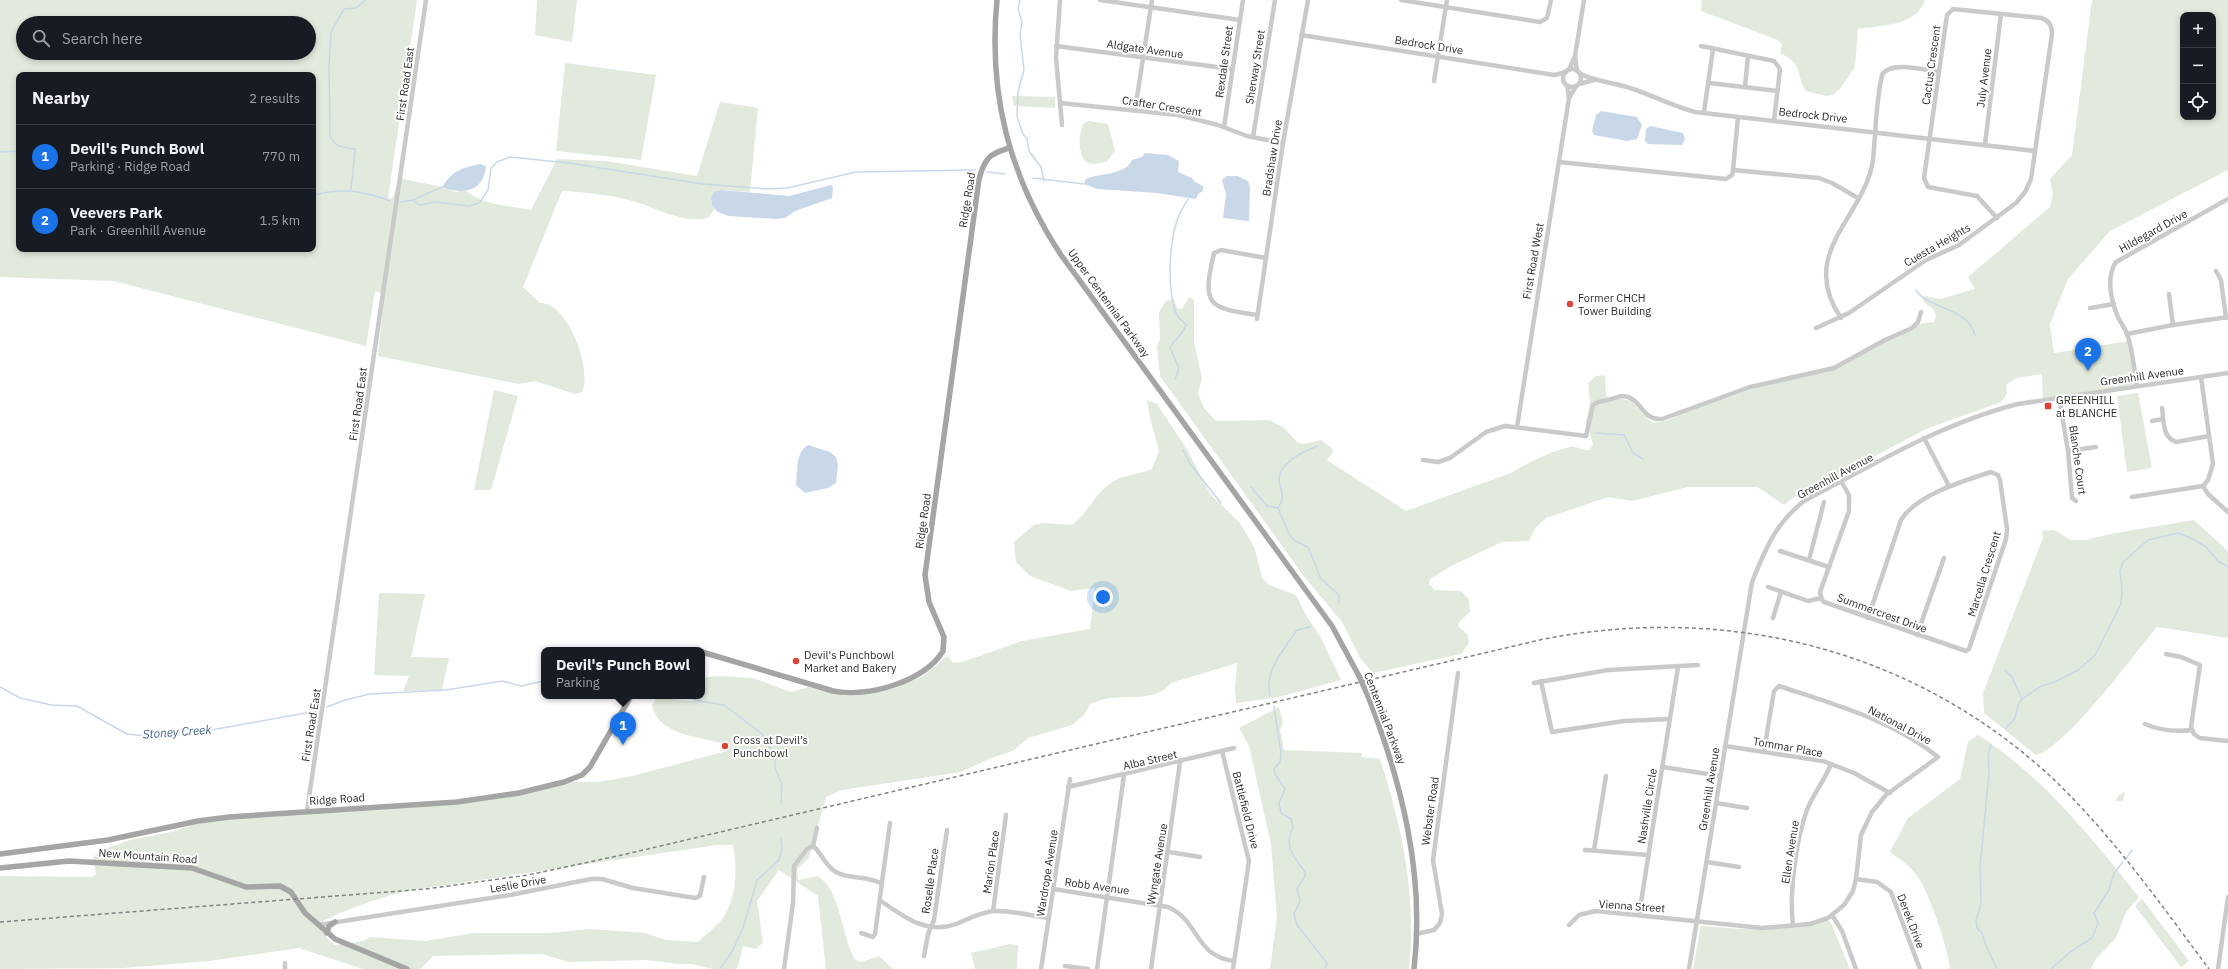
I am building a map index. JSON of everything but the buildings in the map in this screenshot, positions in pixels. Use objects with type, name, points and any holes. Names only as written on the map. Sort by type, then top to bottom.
[{"type":"main road","name":"Upper Centennial Parkway","points":[[997,0],[994,32],[997,82],[1009,148],[1034,210],[1061,254],[1299,579]]},
{"type":"main road","name":"Ridge Road","points":[[705,653],[833,692],[849,693],[882,688],[908,680],[924,672],[943,651],[944,637],[929,602],[925,574],[979,179],[982,167],[990,155],[1009,148]]},
{"type":"main road","name":"Centennial Parkway","points":[[1299,579],[1332,626],[1359,676],[1393,764],[1404,808],[1414,880],[1416,934],[1414,969]]},
{"type":"main road","name":"Ridge Road","points":[[0,854],[108,840],[205,820],[307,811],[457,802],[519,793],[582,775],[596,758],[629,699]]},
{"type":"main road","name":"New Mountain Road","points":[[0,868],[69,860],[192,868],[246,886],[284,888],[291,892],[297,904],[318,925],[335,939],[407,969]]},
{"type":"main road","points":[[327,933],[329,926],[336,922]]},
{"type":"street","name":"First Road East","points":[[307,811],[426,0]]},
{"type":"street","points":[[1060,0],[1056,46],[1056,69],[1062,125]]},
{"type":"street","points":[[1100,0],[1240,20]]},
{"type":"street","points":[[1135,110],[1152,0]]},
{"type":"street","name":"Rexdale Street","points":[[1224,127],[1243,0]]},
{"type":"street","name":"Sherway Street","points":[[1253,138],[1275,0]]},
{"type":"street","name":"Bradshaw Drive","points":[[1266,258],[1221,250],[1214,253],[1208,285],[1209,292],[1214,303],[1225,311],[1257,317],[1266,258],[1283,143],[1308,0]]},
{"type":"street","points":[[1401,0],[1446,9],[1540,22],[1547,18],[1550,0]]},
{"type":"street","points":[[1434,81],[1447,0]]},
{"type":"street","name":"First Road West","points":[[1517,427],[1569,98],[1567,85],[1564,80],[1575,56],[1584,0]]},
{"type":"street","name":"Cactus Crescent","points":[[1997,218],[1977,196],[1928,187],[1924,178],[1947,15],[1949,11],[1958,9],[2044,19],[2052,28],[2035,151]]},
{"type":"street","name":"July Avenue","points":[[1984,144],[2001,14]]},
{"type":"street","name":"Bedrock Drive","points":[[1301,35],[1554,75],[1564,80]]},
{"type":"street","name":"Aldgate Avenue","points":[[1056,46],[1232,69]]},
{"type":"street","points":[[1701,46],[1774,61],[1779,65],[1778,91],[1774,121]]},
{"type":"street","points":[[1704,112],[1713,49]]},
{"type":"street","name":"First Road West","points":[[1569,98],[1581,79],[1575,56]]},
{"type":"street","points":[[1745,87],[1748,56]]},
{"type":"street","points":[[1841,318],[1834,308],[1828,291],[1828,264],[1836,236],[1858,198],[1872,165],[1881,80],[1886,70],[1897,67],[1939,72]]},
{"type":"street","points":[[1567,71],[1578,72]]},
{"type":"street","name":"Bedrock Drive","points":[[1554,75],[1567,71]]},
{"type":"street","name":"Bedrock Drive","points":[[1578,72],[1594,80],[1616,83],[1669,104],[1704,112],[2035,151]]},
{"type":"street","name":"Bedrock Drive","points":[[1577,85],[1594,80]]},
{"type":"street","points":[[1709,83],[1778,91]]},
{"type":"street","points":[[1567,85],[1577,85]]},
{"type":"street","name":"Crafter Crescent","points":[[1060,103],[1135,110],[1193,118],[1224,127],[1253,138],[1283,143]]},
{"type":"street","points":[[1559,162],[1721,179],[1732,175],[1738,117]]},
{"type":"street","name":"Cuesta Heights","points":[[1816,328],[1841,318],[1926,260],[1959,245],[2016,203],[2025,192],[2030,179],[2035,151]]},
{"type":"street","points":[[1733,170],[1819,178],[1832,183],[1858,198]]},
{"type":"street","name":"Hildegard Drive","points":[[2137,386],[2127,334],[2117,316],[2114,304],[2110,276],[2116,262],[2228,199]]},
{"type":"street","points":[[2127,334],[2173,325],[2227,318],[2221,280],[2216,271]]},
{"type":"street","points":[[2169,294],[2173,325]]},
{"type":"street","points":[[2090,308],[2114,304]]},
{"type":"street","points":[[1423,460],[1438,462],[1450,458],[1486,432],[1505,426],[1586,436],[1594,404],[1620,396],[1633,400],[1651,418],[1663,418],[1750,387],[1821,372],[1837,366],[1885,340],[1912,328],[1919,320],[1921,312]]},
{"type":"street","name":"Greenhill Avenue","points":[[1689,969],[1752,582],[1766,547],[1775,530],[1789,513],[1804,500],[1924,438],[1983,412],[2059,397],[2228,373]]},
{"type":"street","points":[[2132,497],[2203,486],[2208,480],[2213,464],[2201,377]]},
{"type":"street","name":"Blanche Court","points":[[2059,397],[2068,451],[2072,498],[2076,501]]},
{"type":"street","points":[[2162,408],[2166,434],[2171,440],[2176,442],[2209,436]]},
{"type":"street","points":[[2152,421],[2163,419]]},
{"type":"street","points":[[1924,438],[1949,486]]},
{"type":"street","points":[[2068,451],[2096,447]]},
{"type":"street","name":"Marcella Crescent","points":[[1868,618],[1903,516],[1911,508],[1949,486],[1991,472],[1998,475],[2007,529],[2006,539],[1969,649],[1966,651]]},
{"type":"street","name":"Summercrest Drive","points":[[1841,481],[1849,495],[1849,511],[1820,593],[1821,598],[1824,602],[1966,651]]},
{"type":"street","points":[[2203,486],[2208,494],[2228,512]]},
{"type":"street","points":[[1808,560],[1824,502]]},
{"type":"street","points":[[1780,551],[1829,567]]},
{"type":"street","points":[[1917,635],[1944,558]]},
{"type":"street","points":[[1768,587],[1808,601],[1821,598]]},
{"type":"street","points":[[1772,618],[1781,592]]},
{"type":"street","points":[[2166,654],[2181,656],[2200,665],[2192,730]]},
{"type":"street","points":[[1534,683],[1608,670],[1698,665]]},
{"type":"street","name":"Nashville Circle","points":[[1585,850],[1649,855],[1678,667]]},
{"type":"street","name":"Webster Road","points":[[1416,934],[1434,930],[1442,919],[1441,901],[1435,880],[1433,860],[1458,674]]},
{"type":"street","points":[[1541,682],[1552,732],[1624,721],[1670,719]]},
{"type":"street","name":"National Drive","points":[[1698,920],[1759,928],[1819,922],[1832,915],[1849,898],[1856,879],[1860,846],[1866,824],[1875,808],[1890,793],[1938,757],[1928,749],[1881,723],[1847,708],[1779,686],[1774,691],[1764,751]]},
{"type":"street","points":[[2145,724],[2159,729],[2184,732],[2192,730]]},
{"type":"street","points":[[2192,730],[2199,737],[2228,741]]},
{"type":"street","name":"Tommar Place","points":[[1725,746],[1764,751],[1831,764],[1854,773],[1890,793]]},
{"type":"street","name":"Alba Street","points":[[1068,787],[1180,762],[1234,748]]},
{"type":"street","name":"Battlefield Drive","points":[[1222,751],[1249,860],[1232,969]]},
{"type":"street","name":"Wyngate Avenue","points":[[1151,969],[1169,852],[1180,762]]},
{"type":"street","name":"Ellen Avenue","points":[[1793,925],[1792,892],[1803,821],[1831,764]]},
{"type":"street","points":[[1663,767],[1720,776]]},
{"type":"street","points":[[1097,969],[1124,775]]},
{"type":"street","points":[[1594,850],[1606,776]]},
{"type":"street","name":"Wardrope Avenue","points":[[1042,969],[1070,779]]},
{"type":"street","points":[[1716,803],[1746,808]]},
{"type":"street","name":"Marion Place","points":[[993,911],[1006,815]]},
{"type":"street","points":[[861,933],[874,937],[881,901],[890,823]]},
{"type":"street","points":[[817,828],[813,846],[829,867],[836,872],[869,879],[882,884]]},
{"type":"street","name":"Roselle Place","points":[[924,956],[928,934],[932,927],[946,830]]},
{"type":"street","points":[[784,969],[793,903],[794,866],[807,849],[813,846]]},
{"type":"street","points":[[1169,852],[1200,857]]},
{"type":"street","points":[[1639,915],[1649,855]]},
{"type":"street","points":[[1707,862],[1739,866]]},
{"type":"street","name":"Leslie Drive","points":[[318,925],[517,893],[591,879],[602,879],[633,888],[695,898],[700,896],[704,877]]},
{"type":"street","name":"Derek Drive","points":[[1856,879],[1877,882],[1891,892],[1920,969]]},
{"type":"street","name":"Robb Avenue","points":[[1054,889],[1160,904],[1175,910],[1183,916],[1207,950],[1215,956],[1234,961]]},
{"type":"street","points":[[2218,969],[2226,924],[2228,897]]},
{"type":"street","points":[[881,901],[904,918],[923,926],[932,927],[948,927],[993,911],[1049,918]]},
{"type":"street","name":"Vienna Street","points":[[1569,925],[1579,915],[1596,912],[1698,920]]},
{"type":"street","points":[[1832,915],[1842,931],[1856,969]]},
{"type":"street","points":[[1065,966],[1088,969]]},
{"type":"shaded area","points":[[0,0],[417,0],[388,198],[392,199],[399,178],[442,187],[456,192],[465,190],[488,202],[531,210],[557,159],[606,161],[697,176],[720,102],[758,108],[750,192],[721,190],[711,198],[712,206],[715,208],[708,218],[689,219],[624,199],[598,194],[562,191],[523,287],[540,303],[550,306],[560,313],[576,339],[581,354],[585,382],[582,392],[575,394],[535,381],[519,384],[378,356],[384,294],[375,291],[366,346],[114,281],[0,277]]},
{"type":"shaded area","points":[[537,0],[577,0],[572,42],[535,35]]},
{"type":"shaded area","points":[[1702,0],[1925,0],[1920,9],[1906,20],[1886,25],[1858,29],[1855,67],[1839,90],[1833,95],[1826,96],[1806,91],[1802,84],[1796,65],[1780,53],[1782,44],[1778,40],[1701,11]]},
{"type":"shaded area","points":[[2092,0],[2228,0],[2228,170],[2110,231],[2068,279],[2050,324],[2054,353],[2129,341],[2137,387],[2043,401],[2042,374],[2016,378],[2006,385],[2007,394],[2001,402],[1926,429],[1839,475],[1807,487],[1784,505],[1757,487],[1688,487],[1632,501],[1608,497],[1546,518],[1536,527],[1529,541],[1502,542],[1451,566],[1430,579],[1429,584],[1435,590],[1461,591],[1469,599],[1470,612],[1459,622],[1458,626],[1467,634],[1469,643],[1461,654],[1373,673],[1360,658],[1342,622],[1303,575],[1160,376],[1157,347],[1160,339],[1159,312],[1166,301],[1174,299],[1177,308],[1182,309],[1189,297],[1194,300],[1194,341],[1202,379],[1198,393],[1204,408],[1216,421],[1269,420],[1283,427],[1297,442],[1303,444],[1321,440],[1332,448],[1333,452],[1327,460],[1406,511],[1511,473],[1532,461],[1556,451],[1573,447],[1589,450],[1593,444],[1586,421],[1590,403],[1588,383],[1596,376],[1605,375],[1606,396],[1631,401],[1652,423],[1666,421],[1686,412],[1792,375],[1821,370],[1841,363],[1918,324],[1934,322],[1936,316],[1934,310],[1924,302],[1923,297],[1926,296],[1940,299],[1975,289],[1968,277],[2050,207],[2053,194],[2050,179],[2072,155]]},
{"type":"shaded area","points":[[565,63],[656,75],[641,160],[556,151]]},
{"type":"shaded area","points":[[1012,96],[1055,97],[1055,108],[1014,106]]},
{"type":"shaded area","points":[[1089,121],[1108,124],[1115,150],[1107,162],[1093,164],[1085,162],[1080,148],[1080,135],[1083,124]]},
{"type":"shaded area","points":[[494,390],[518,396],[491,490],[474,490]]},
{"type":"shaded area","points":[[2138,393],[2152,468],[2127,472],[2117,396]]},
{"type":"shaded area","points":[[1147,400],[1157,404],[1188,451],[1210,494],[1240,523],[1255,549],[1262,578],[1269,585],[1296,595],[1307,617],[1320,636],[1341,680],[1279,697],[1236,703],[1235,690],[1237,663],[1171,683],[1165,689],[1149,696],[1103,699],[1092,703],[1084,715],[1072,725],[1028,738],[1013,751],[991,758],[961,772],[842,790],[826,797],[809,858],[797,869],[798,880],[818,876],[826,883],[832,892],[855,960],[861,962],[879,956],[893,969],[826,969],[818,896],[779,870],[757,901],[763,943],[755,949],[743,946],[738,967],[735,969],[713,969],[692,964],[645,960],[569,962],[542,954],[433,956],[420,969],[363,969],[299,948],[209,961],[123,968],[0,969],[0,876],[92,877],[96,874],[93,858],[99,851],[130,840],[171,832],[215,818],[471,802],[564,782],[597,782],[628,777],[727,751],[722,743],[680,733],[670,728],[655,715],[652,705],[656,699],[693,701],[696,699],[705,699],[705,678],[718,676],[753,678],[791,692],[809,687],[845,696],[855,696],[895,688],[922,677],[947,656],[953,663],[965,661],[1022,641],[1090,629],[1095,588],[1071,591],[1030,576],[1016,562],[1014,542],[1034,525],[1042,523],[1072,525],[1108,485],[1122,477],[1152,469],[1159,451],[1150,418]],"holes":[[[717,845],[733,845],[735,863],[734,890],[729,907],[719,922],[698,942],[666,940],[645,933],[589,929],[550,933],[474,933],[425,941],[371,937],[363,941],[335,945],[329,941],[323,928],[323,921],[344,911],[378,899],[412,890]]]},
{"type":"shaded area","points":[[2194,520],[2228,551],[2228,638],[2157,627],[2116,678],[2065,736],[2049,748],[2036,755],[1984,713],[1983,693],[2043,538],[2042,531],[2054,530],[2071,540],[2086,540],[2110,534]]},
{"type":"shaded area","points":[[379,593],[425,594],[411,657],[449,658],[442,690],[403,691],[409,676],[374,675]]},
{"type":"shaded area","points":[[1279,707],[1283,722],[1280,730],[1284,750],[1362,753],[1361,757],[1380,759],[1395,810],[1406,862],[1411,915],[1409,969],[1270,969],[1277,918],[1271,844],[1249,746],[1239,728]]},
{"type":"shaded area","points":[[1978,735],[2002,752],[2045,789],[2084,831],[2139,897],[2126,912],[2116,938],[2095,960],[2091,969],[1950,969],[1946,947],[1925,891],[1914,872],[1890,852],[1908,818],[1960,779],[1968,742]]},
{"type":"shaded area","points":[[2125,792],[2123,801],[2115,801],[2119,795]]},
{"type":"shaded area","points":[[2142,899],[2189,961],[2181,967],[2135,906]]},
{"type":"shaded area","points":[[1826,919],[1831,923],[1850,969],[1693,969],[1701,926],[1748,929],[1780,929],[1811,924]]},
{"type":"shaded area","points":[[1010,944],[1018,945],[1017,969],[975,969],[971,953]]},
{"type":"water","points":[[1601,111],[1637,117],[1642,125],[1637,139],[1627,141],[1594,135],[1592,131],[1596,115]]},
{"type":"water","points":[[1650,126],[1683,133],[1685,139],[1682,145],[1648,144],[1645,141],[1646,129]]},
{"type":"water","points":[[1145,153],[1168,155],[1179,161],[1178,172],[1192,178],[1195,182],[1203,186],[1203,191],[1198,194],[1196,199],[1157,193],[1097,189],[1084,184],[1086,179],[1112,173],[1124,168],[1129,165],[1132,160],[1142,157]]},
{"type":"water","points":[[480,164],[486,166],[484,175],[477,186],[465,191],[457,191],[442,187],[454,173]]},
{"type":"water","points":[[1227,176],[1238,176],[1248,181],[1250,188],[1249,221],[1223,218],[1226,194],[1222,180]]},
{"type":"water","points":[[831,185],[833,187],[832,198],[795,211],[785,218],[776,219],[729,216],[718,212],[712,206],[711,198],[714,192],[721,190],[789,196]]},
{"type":"water","points":[[808,445],[830,452],[836,457],[838,465],[836,483],[828,488],[805,493],[796,485],[797,468],[799,457],[804,448]]},
{"type":"waterway","points":[[351,190],[355,149],[337,145],[330,135],[329,66],[331,32],[344,9],[356,8],[366,0]]},
{"type":"waterway","points":[[1020,0],[1018,9],[1022,22],[1020,34],[1024,70],[1018,92],[1017,116],[1023,134],[1027,139],[1029,151],[1041,167],[1044,181]]},
{"type":"waterway","points":[[0,152],[16,151]]},
{"type":"waterway","points":[[413,200],[419,205],[435,202],[469,206],[479,203],[488,190],[491,168],[497,162],[510,157],[569,163],[703,184],[768,189],[787,188],[856,172],[975,170]]},
{"type":"waterway","points":[[987,172],[1005,174]]},
{"type":"waterway","points":[[1033,178],[1084,184]]},
{"type":"waterway","points":[[401,202],[413,200],[442,187]]},
{"type":"waterway","points":[[316,194],[333,191],[352,191],[371,194],[390,201]]},
{"type":"waterway","points":[[1175,379],[1179,368],[1170,348],[1186,325],[1179,318],[1173,303],[1170,267],[1174,231],[1178,218],[1188,199]]},
{"type":"waterway","points":[[1916,290],[1929,301],[1956,313],[1964,319],[1971,326],[1975,335]]},
{"type":"waterway","points":[[1596,433],[1624,435],[1633,453],[1643,459]]},
{"type":"waterway","points":[[1278,508],[1282,500],[1279,481],[1283,469],[1287,463],[1299,455],[1318,446]]},
{"type":"waterway","points":[[1183,450],[1190,464],[1221,503]]},
{"type":"waterway","points":[[1251,487],[1267,506],[1278,508],[1289,534],[1295,541],[1308,547],[1321,579],[1339,595],[1339,603]]},
{"type":"waterway","points":[[2006,728],[2015,718],[2018,705],[2022,699],[2041,686],[2055,682],[2078,670],[2095,655],[2121,604],[2122,588],[2120,571],[2123,562],[2148,540],[2178,533],[2191,538],[2206,547],[2218,561],[2228,567]]},
{"type":"waterway","points":[[1270,695],[1270,677],[1276,661],[1297,630],[1310,627]]},
{"type":"waterway","points":[[2005,670],[2012,677],[2022,699]]},
{"type":"waterway","name":"Stoney Creek","points":[[327,707],[345,700],[370,694],[446,690],[502,681],[521,686],[541,682]]},
{"type":"waterway","name":"Stoney Creek","points":[[0,687],[20,698],[51,705],[77,706],[127,734],[146,736],[200,732],[317,711]]},
{"type":"waterway","name":"Stoney Creek","points":[[693,699],[724,705],[762,734],[775,756],[775,768],[782,785],[781,803]]},
{"type":"waterway","points":[[1274,706],[1281,753],[1280,762],[1274,769],[1275,774],[1285,789],[1279,803],[1281,813],[1291,819],[1293,828],[1289,842],[1292,853],[1306,874],[1297,889],[1300,901],[1294,914],[1297,925],[1327,963],[1325,969]]},
{"type":"waterway","points":[[1991,745],[1988,755],[1989,773],[1980,867],[1981,904],[1976,920],[1977,928],[1982,933],[1986,946],[1997,969]]},
{"type":"waterway","name":"Stoney Creek","points":[[720,969],[733,950],[743,928],[757,880],[779,860],[782,849],[781,838]]},
{"type":"waterway","points":[[2125,860],[2132,850]]},
{"type":"waterway","points":[[2051,969],[2070,952],[2092,938],[2098,923],[2094,913],[2109,890],[2114,873],[2123,862]]},
{"type":"railway","points":[[0,922],[426,889],[528,875],[622,855],[1544,639],[1613,630],[1681,628],[1748,633],[1813,646],[1876,667],[1937,695],[1995,731],[2049,775],[2092,820],[2133,868],[2209,969]]},
{"type":"place","name":"Former CHCH Tower Building","points":[[1570,304]]},
{"type":"place","name":"Veevers Park","points":[[2088,371]]},
{"type":"place","name":"GREENHILL at BLANCHE","points":[[2048,406]]},
{"type":"place","name":"Devil's Punchbowl Market and Bakery","points":[[796,661]]},
{"type":"place","name":"Devil's Punch Bowl","points":[[623,745]]},
{"type":"place","name":"Cross at Devil’s Punchbowl","points":[[725,746]]}]
